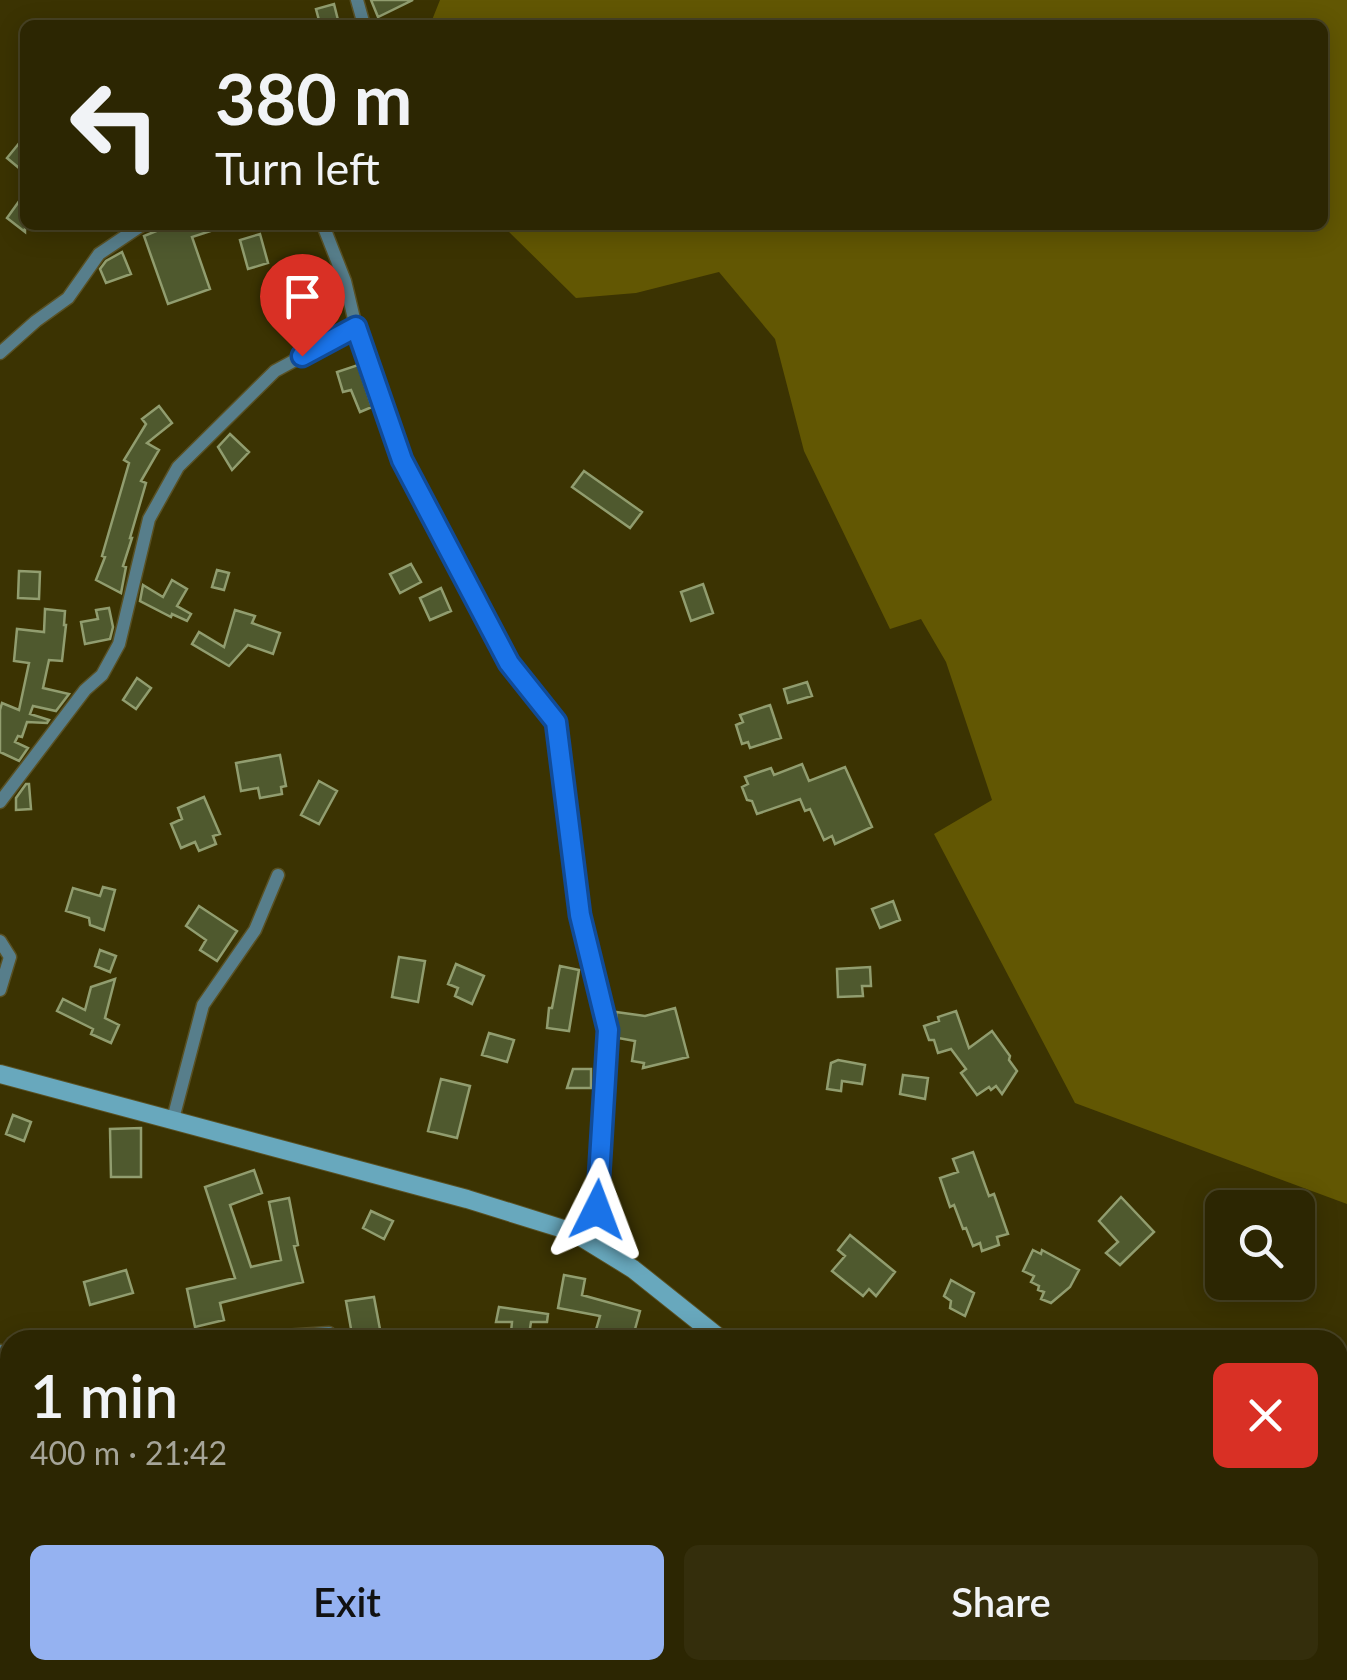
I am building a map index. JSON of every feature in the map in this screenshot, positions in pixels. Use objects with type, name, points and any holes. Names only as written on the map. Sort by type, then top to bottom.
[{"type":"street","points":[[0,353],[36,320],[68,298],[98,254],[134,230]]},
{"type":"street","points":[[326,230],[402,460],[509,663],[556,722],[580,915],[608,1030],[595,1246]]},
{"type":"street","points":[[0,802],[86,690],[102,675],[120,644],[149,518],[178,466],[275,370],[356,327]]},
{"type":"street","points":[[173,1119],[204,1006],[255,930],[278,876]]},
{"type":"street","points":[[0,941],[10,957],[0,990]]},
{"type":"street","points":[[0,1074],[467,1199],[572,1232],[633,1269],[709,1330]]},
{"type":"shaded area","points":[[440,0],[1347,0],[1347,1204],[1075,1103],[934,834],[992,800],[946,662],[921,619],[890,629],[804,451],[775,339],[719,272],[636,293],[576,298],[507,230],[1328,230],[1328,20],[432,20]]},
{"type":"building","points":[[371,0],[413,0],[378,17]]},
{"type":"building","points":[[334,4],[338,20],[319,20],[316,9]]},
{"type":"building","points":[[20,142],[20,169],[7,158]]},
{"type":"building","points":[[20,200],[20,228],[7,218]]},
{"type":"building","points":[[159,230],[214,230],[192,237],[210,289],[168,304],[144,236]]},
{"type":"building","points":[[260,234],[268,263],[248,269],[240,240]]},
{"type":"building","points":[[122,252],[131,274],[106,283],[100,269]]},
{"type":"building","points":[[358,365],[372,407],[360,412],[351,390],[343,392],[337,372]]},
{"type":"building","points":[[159,406],[172,423],[147,443],[159,450],[141,481],[146,483],[123,566],[126,567],[121,593],[96,580],[129,463],[124,460],[146,424],[142,419]]},
{"type":"building","points":[[230,434],[249,452],[232,470],[218,447]]},
{"type":"building","points":[[584,471],[642,512],[630,528],[572,487]]},
{"type":"building","points":[[411,564],[421,582],[400,593],[390,574]]},
{"type":"building","points":[[217,570],[229,573],[224,590],[212,587]]},
{"type":"building","points":[[19,571],[40,572],[39,599],[18,598]]},
{"type":"building","points":[[172,580],[187,589],[177,606],[191,614],[187,621],[140,601],[143,585],[163,597]]},
{"type":"building","points":[[703,584],[713,613],[691,621],[681,592]]},
{"type":"building","points":[[441,588],[451,611],[430,620],[420,598]]},
{"type":"building","points":[[109,608],[113,627],[110,639],[85,644],[81,622],[98,619],[96,610]]},
{"type":"building","points":[[45,609],[65,611],[66,625],[62,661],[49,660],[43,688],[69,694],[56,711],[33,706],[30,714],[49,720],[27,722],[22,737],[18,736],[15,742],[28,748],[19,761],[0,752],[0,710],[2,703],[19,710],[29,663],[14,661],[17,629],[44,632]]},
{"type":"building","points":[[235,610],[255,616],[252,623],[280,633],[273,654],[248,645],[229,666],[192,644],[199,632],[224,647]]},
{"type":"building","points":[[137,678],[151,688],[136,709],[123,700]]},
{"type":"building","points":[[807,682],[812,696],[788,703],[784,689]]},
{"type":"building","points":[[770,705],[781,738],[750,748],[748,742],[742,744],[736,725],[743,722],[740,715]]},
{"type":"building","points":[[280,755],[286,786],[281,787],[282,794],[260,798],[258,788],[241,791],[236,763]]},
{"type":"building","points":[[802,764],[809,781],[845,767],[872,827],[835,844],[832,836],[824,840],[810,809],[805,811],[800,799],[757,814],[742,787],[748,784],[745,777],[771,768],[774,775]]},
{"type":"building","points":[[319,781],[337,791],[319,824],[301,815]]},
{"type":"building","points":[[26,784],[31,809],[16,810],[16,798]]},
{"type":"building","points":[[204,797],[220,834],[213,836],[216,844],[199,851],[195,842],[181,848],[171,824],[182,819],[178,808]]},
{"type":"building","points":[[103,887],[115,890],[104,930],[90,925],[89,918],[66,911],[73,888],[100,896]]},
{"type":"building","points":[[893,901],[900,920],[880,928],[872,909]]},
{"type":"building","points":[[199,906],[237,931],[217,961],[200,950],[206,940],[186,926]]},
{"type":"building","points":[[100,950],[116,956],[110,972],[95,966]]},
{"type":"building","points":[[399,957],[425,961],[418,1002],[392,997]]},
{"type":"building","points":[[456,964],[484,976],[472,1004],[455,996],[458,988],[448,984]]},
{"type":"building","points":[[560,966],[579,970],[569,1031],[547,1028]]},
{"type":"building","points":[[870,967],[871,986],[862,986],[863,996],[838,997],[837,969]]},
{"type":"building","points":[[115,979],[105,1018],[119,1025],[111,1043],[57,1011],[63,999],[85,1010],[91,987]]},
{"type":"building","points":[[675,1008],[688,1057],[643,1068],[644,1063],[632,1061],[635,1041],[618,1038],[616,1012],[645,1016]]},
{"type":"building","points":[[956,1011],[969,1048],[992,1031],[1010,1056],[1017,1071],[1002,1094],[996,1086],[977,1095],[961,1073],[966,1069],[951,1049],[938,1053],[934,1040],[929,1040],[924,1026]]},
{"type":"building","points":[[489,1033],[514,1040],[507,1062],[482,1055]]},
{"type":"building","points":[[838,1060],[865,1065],[862,1084],[842,1081],[841,1091],[827,1089],[831,1063]]},
{"type":"building","points":[[573,1069],[591,1069],[591,1088],[567,1088]]},
{"type":"building","points":[[903,1075],[928,1078],[925,1099],[900,1094]]},
{"type":"building","points":[[441,1079],[470,1086],[457,1138],[428,1131]]},
{"type":"building","points":[[13,1115],[31,1122],[24,1141],[6,1134]]},
{"type":"building","points":[[141,1128],[141,1177],[111,1177],[110,1129]]},
{"type":"building","points":[[973,1152],[1008,1234],[997,1237],[999,1245],[982,1251],[980,1243],[973,1246],[954,1205],[950,1207],[940,1178],[958,1172],[953,1159]]},
{"type":"building","points":[[254,1170],[262,1193],[230,1205],[251,1267],[281,1260],[269,1202],[289,1198],[303,1282],[220,1303],[224,1320],[195,1327],[187,1289],[235,1278],[205,1187]]},
{"type":"building","points":[[1121,1197],[1154,1232],[1120,1265],[1106,1253],[1118,1242],[1099,1221]]},
{"type":"building","points":[[371,1211],[393,1221],[384,1239],[363,1228]]},
{"type":"building","points":[[850,1235],[895,1272],[876,1296],[869,1289],[863,1296],[832,1271],[845,1256],[838,1250]]},
{"type":"building","points":[[1033,1250],[1041,1254],[1042,1250],[1079,1270],[1070,1287],[1051,1303],[1041,1299],[1044,1292],[1031,1282],[1034,1276],[1023,1271]]},
{"type":"building","points":[[126,1270],[133,1293],[90,1305],[84,1282]]},
{"type":"building","points":[[564,1275],[585,1279],[582,1295],[640,1311],[635,1330],[596,1330],[600,1316],[558,1308]]},
{"type":"building","points":[[951,1280],[974,1293],[965,1316],[950,1308],[951,1301],[944,1296]]},
{"type":"building","points":[[374,1297],[380,1330],[351,1330],[346,1301]]},
{"type":"building","points":[[499,1307],[548,1314],[547,1322],[531,1322],[530,1330],[511,1330],[512,1322],[496,1322]]},
{"type":"route","points":[[302,356],[356,327],[402,460],[509,663],[556,722],[580,915],[608,1030],[597,1210]]}]
